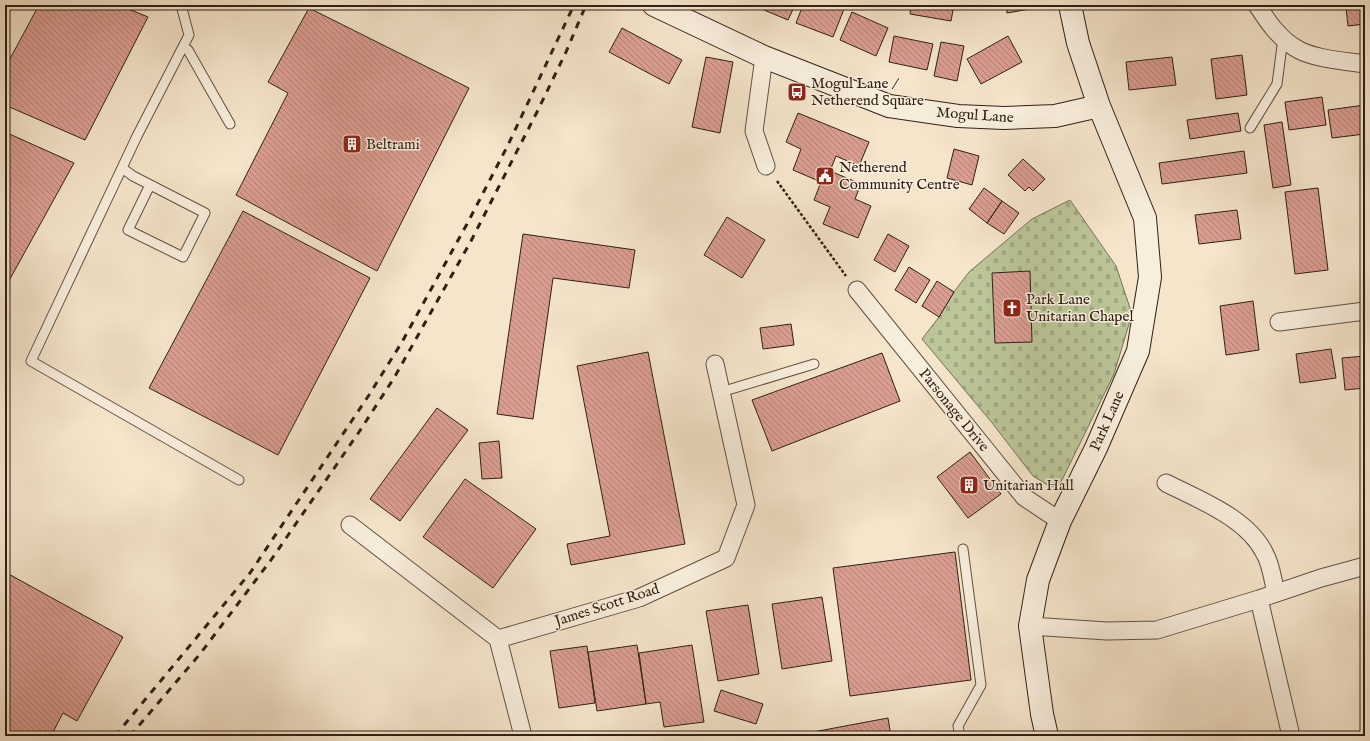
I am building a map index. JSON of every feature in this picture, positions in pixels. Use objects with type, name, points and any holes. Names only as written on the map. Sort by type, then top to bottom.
[{"type":"main road","name":"Mogul Lane","points":[[654,5],[764,57],[889,106],[958,116],[1004,118],[1055,116],[1099,106]]},
{"type":"main road","name":"Park Lane","points":[[1047,736],[1042,714],[1030,626],[1038,580],[1060,521],[1096,448],[1138,351],[1150,276],[1145,218],[1099,106],[1078,43],[1070,5]]},
{"type":"street","points":[[1257,5],[1269,24],[1283,38],[1299,50],[1321,57],[1365,64]]},
{"type":"street","points":[[764,57],[754,131],[766,166]]},
{"type":"street","name":"Parsonage Drive","points":[[857,290],[1024,496],[1060,521]]},
{"type":"street","points":[[1279,322],[1365,311]]},
{"type":"street","name":"James Scott Road","points":[[498,639],[639,598],[726,558],[746,505],[715,364]]},
{"type":"street","points":[[1166,483],[1233,519],[1251,534],[1266,554],[1276,593]]},
{"type":"street","points":[[350,525],[498,639],[523,736]]},
{"type":"street","points":[[1030,626],[1107,631],[1156,630],[1259,599],[1321,578],[1365,566]]},
{"type":"street","points":[[1259,599],[1291,736]]},
{"type":"lane","points":[[181,5],[189,35],[122,168],[30,361],[239,480]]},
{"type":"lane","points":[[1250,128],[1277,84],[1283,38]]},
{"type":"lane","points":[[183,47],[188,50],[230,124]]},
{"type":"lane","points":[[122,168],[133,176],[205,213],[183,257],[128,230],[150,185]]},
{"type":"lane","points":[[721,392],[814,364]]},
{"type":"lane","points":[[960,736],[958,726],[981,685],[963,549]]},
{"type":"path","points":[[766,166],[857,290]]},
{"type":"green space","points":[[1070,200],[1116,266],[1132,314],[1114,374],[1060,484],[1051,487],[1033,476],[993,424],[922,339],[939,317],[954,292],[969,272],[1032,219]]},
{"type":"building","points":[[39,5],[119,5],[148,17],[85,140],[5,105],[5,68]]},
{"type":"building","points":[[766,5],[795,5],[788,20],[764,10]]},
{"type":"building","points":[[803,5],[833,5],[844,9],[833,37],[796,23]]},
{"type":"building","points":[[911,5],[954,5],[951,21],[910,14]]},
{"type":"building","points":[[1006,5],[1030,5],[1030,9],[1007,13]]},
{"type":"building","points":[[1296,5],[1326,5],[1297,8]]},
{"type":"building","points":[[1365,6],[1365,24],[1348,26],[1346,8]]},
{"type":"building","name":"Beltrami","points":[[309,8],[469,88],[377,271],[236,195],[288,93],[268,82]]},
{"type":"building","points":[[852,12],[888,28],[876,56],[840,40]]},
{"type":"building","points":[[622,28],[682,60],[669,84],[609,52]]},
{"type":"building","points":[[894,36],[933,44],[927,70],[889,62]]},
{"type":"building","points":[[1008,36],[1022,62],[981,84],[967,59]]},
{"type":"building","points":[[941,42],[964,46],[957,81],[934,76]]},
{"type":"building","points":[[1242,55],[1247,95],[1216,99],[1211,59]]},
{"type":"building","points":[[706,57],[733,62],[720,133],[692,127]]},
{"type":"building","points":[[1172,57],[1176,85],[1129,90],[1126,62]]},
{"type":"building","points":[[1322,97],[1326,125],[1289,130],[1285,102]]},
{"type":"building","points":[[1365,105],[1365,134],[1332,138],[1328,110]]},
{"type":"building","name":"Netherend Community Centre","points":[[798,113],[869,142],[859,166],[836,156],[830,171],[861,184],[855,199],[871,206],[858,238],[823,224],[830,207],[814,200],[821,182],[793,170],[801,149],[786,142]]},
{"type":"building","points":[[1238,113],[1241,131],[1190,139],[1187,120]]},
{"type":"building","points":[[1282,122],[1291,185],[1273,188],[1264,125]]},
{"type":"building","points":[[5,132],[74,163],[5,288]]},
{"type":"building","points":[[954,149],[979,156],[972,185],[947,178]]},
{"type":"building","points":[[1244,151],[1247,173],[1162,184],[1159,163]]},
{"type":"building","points":[[1023,159],[1045,179],[1033,191],[1029,187],[1025,191],[1008,175]]},
{"type":"building","points":[[984,188],[1002,201],[987,223],[969,209]]},
{"type":"building","points":[[1318,188],[1328,270],[1295,274],[1285,192]]},
{"type":"building","points":[[1002,201],[1019,213],[1004,234],[987,223]]},
{"type":"building","points":[[1237,210],[1241,239],[1199,244],[1195,215]]},
{"type":"building","points":[[243,211],[370,278],[278,455],[149,388]]},
{"type":"building","points":[[727,217],[765,240],[742,278],[704,255]]},
{"type":"building","points":[[523,234],[635,250],[629,288],[553,278],[533,419],[497,414]]},
{"type":"building","points":[[888,234],[909,246],[895,272],[874,260]]},
{"type":"building","points":[[909,267],[930,280],[916,303],[895,290]]},
{"type":"building","name":"Park Lane Unitarian Chapel","points":[[1030,271],[1032,342],[995,343],[992,273]]},
{"type":"building","points":[[937,281],[954,292],[939,317],[922,306]]},
{"type":"building","points":[[1253,301],[1259,350],[1226,355],[1220,306]]},
{"type":"building","points":[[791,324],[794,345],[763,349],[760,328]]},
{"type":"building","points":[[1331,349],[1336,378],[1300,383],[1296,354]]},
{"type":"building","points":[[648,352],[685,544],[571,565],[567,544],[610,536],[577,366]]},
{"type":"building","points":[[882,353],[900,401],[772,451],[752,400]]},
{"type":"building","points":[[1365,356],[1365,388],[1345,390],[1342,358]]},
{"type":"building","points":[[437,408],[468,430],[400,521],[370,499]]},
{"type":"building","points":[[499,441],[502,478],[482,479],[479,443]]},
{"type":"building","name":"Unitarian Hall","points":[[970,452],[1001,494],[968,518],[937,477]]},
{"type":"building","points":[[465,479],[536,529],[493,588],[423,537]]},
{"type":"building","points":[[955,552],[971,680],[850,696],[833,568]]},
{"type":"building","points":[[5,572],[123,637],[77,721],[63,713],[51,736],[5,736]]},
{"type":"building","points":[[822,597],[832,661],[782,669],[772,604]]},
{"type":"building","points":[[748,605],[759,674],[718,681],[706,611]]},
{"type":"building","points":[[637,645],[646,704],[597,711],[588,652]]},
{"type":"building","points":[[692,645],[704,722],[664,727],[660,702],[646,704],[639,653]]},
{"type":"building","points":[[587,646],[595,703],[559,708],[550,651]]},
{"type":"building","points":[[721,690],[763,704],[756,724],[714,711]]},
{"type":"building","points":[[888,718],[891,736],[814,736],[813,732]]},
{"type":"railway","points":[[115,736],[250,573],[369,395],[402,342],[467,224],[508,145],[574,5]]},
{"type":"railway","points":[[130,736],[200,654],[271,560],[359,432],[394,378],[471,241],[537,112],[566,52],[586,5]]},
{"type":"place","name":"Mogul Lane / Netherend Square","points":[[797,92]]},
{"type":"place","name":"Beltrami","points":[[352,144]]},
{"type":"place","name":"Netherend Community Centre","points":[[825,176]]},
{"type":"place","name":"Park Lane Unitarian Chapel","points":[[1012,308]]},
{"type":"place","name":"Unitarian Hall","points":[[969,485]]}]
